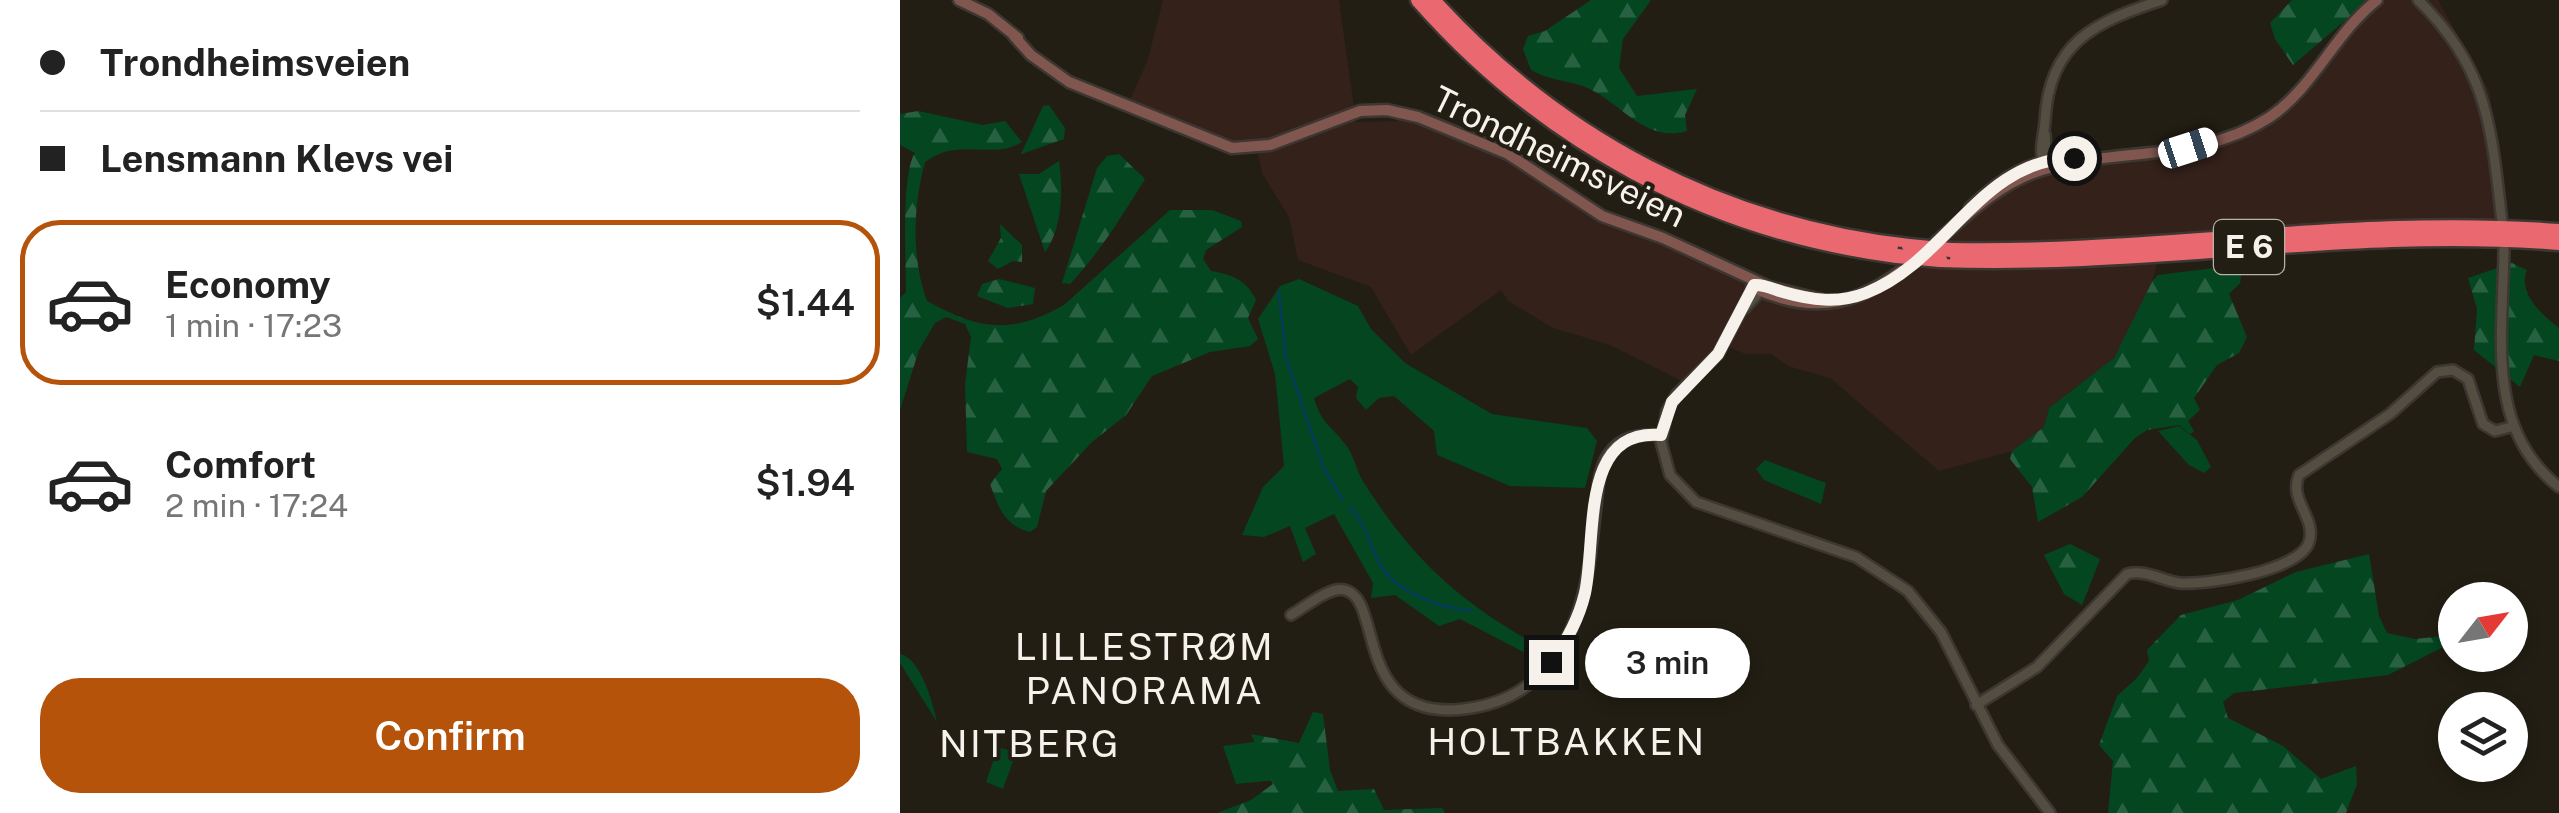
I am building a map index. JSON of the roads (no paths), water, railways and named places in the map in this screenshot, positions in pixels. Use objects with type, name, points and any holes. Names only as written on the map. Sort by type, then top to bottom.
[{"type":"highway","name":"E 6","points":[[1418,0],[1512,92],[1552,124],[1634,174],[1704,207],[1775,232],[1945,255],[2083,259],[2378,238],[2559,242]]},
{"type":"highway","name":"E 6","points":[[1433,0],[1520,84],[1596,140],[1638,164],[1772,220],[1903,251]]},
{"type":"highway","name":"E 6","points":[[1945,255],[2376,228],[2559,232]]},
{"type":"main road","name":"Trondheimsveien","points":[[959,0],[988,14],[1047,68],[1238,149],[1270,145],[1354,112],[1409,114],[1508,154],[1584,208],[1664,238],[1756,287],[1822,300],[1854,297],[1882,285],[2006,187],[2046,163],[2170,152],[2263,121],[2290,100],[2351,23],[2377,0]]},
{"type":"street","points":[[2046,163],[2051,82],[2075,42],[2104,21],[2162,0]]},
{"type":"street","points":[[2419,1],[2466,56],[2479,84],[2502,222]]},
{"type":"street","points":[[2504,245],[2504,393],[2511,426],[2530,459],[2559,487]]},
{"type":"street","points":[[1756,287],[1715,358],[1672,402],[1661,435],[1667,469],[1691,499],[1856,558],[1902,585],[1940,632],[2002,751],[2050,813]]},
{"type":"street","points":[[1976,705],[2037,667],[2127,574],[2207,582],[2263,570],[2300,554],[2310,531],[2296,493],[2299,475],[2390,414],[2434,373],[2450,370],[2464,374],[2483,424],[2495,431],[2511,426]]},
{"type":"street","points":[[1291,616],[1335,590],[1345,590],[1360,600],[1378,666],[1402,694],[1444,710],[1502,700],[1539,675],[1574,624],[1585,594],[1600,480],[1608,455],[1633,436],[1661,435]]},
{"type":"waterway","points":[[1279,292],[1286,358],[1324,469],[1343,500]]},
{"type":"waterway","points":[[1350,507],[1364,527],[1380,564],[1397,583],[1434,603],[1472,610]]},
{"type":"district","name":"LILLESTRØM PANORAMA","points":[[1145,669]]},
{"type":"district","name":"HOLTBAKKEN","points":[[1567,742]]},
{"type":"district","name":"NITBERG","points":[[1030,744]]}]
